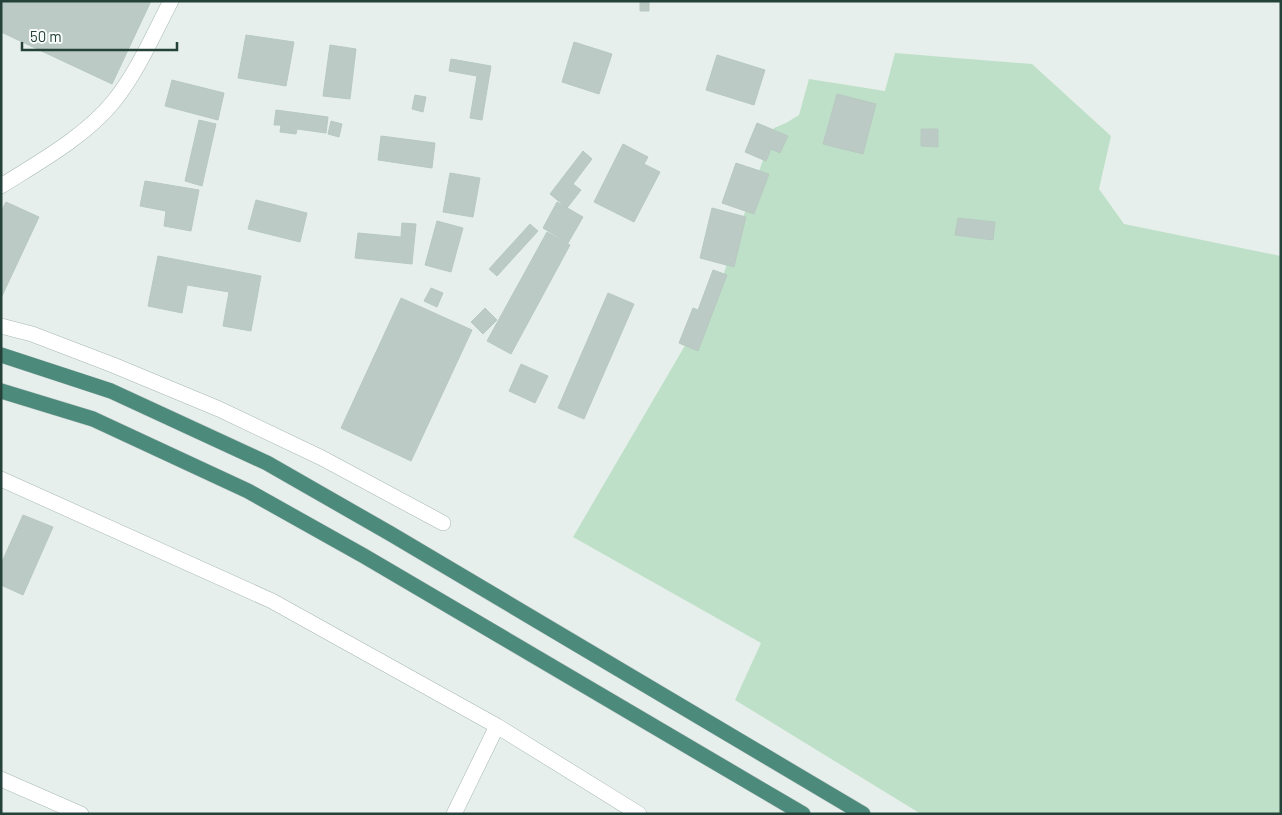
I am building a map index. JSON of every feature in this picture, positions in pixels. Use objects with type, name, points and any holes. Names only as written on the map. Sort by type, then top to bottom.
[{"type":"highway","points":[[1,355],[111,391],[267,464],[391,534],[863,814]]},
{"type":"highway","points":[[1,391],[93,419],[248,491],[380,566],[803,814]]},
{"type":"street","points":[[1,186],[48,157],[89,126],[113,102],[135,70],[170,1]]},
{"type":"street","points":[[1,326],[32,334],[113,365],[218,409],[322,458],[443,523]]},
{"type":"street","points":[[1,479],[272,601],[497,726],[638,814]]},
{"type":"street","points":[[454,814],[497,726]]},
{"type":"street","points":[[1,779],[81,814]]},
{"type":"green space","points":[[895,53],[1032,64],[1111,136],[1099,189],[1124,224],[1281,256],[1281,814],[921,814],[735,700],[761,643],[573,537],[690,337],[700,342],[774,128],[799,115],[809,79],[885,91]]},
{"type":"building","points":[[1,1],[151,1],[112,84],[1,32]]},
{"type":"building","points":[[640,1],[649,1],[649,11],[640,11]]},
{"type":"building","points":[[246,35],[294,42],[286,86],[238,78]]},
{"type":"building","points":[[574,42],[612,54],[599,94],[562,82]]},
{"type":"building","points":[[330,45],[356,49],[350,99],[323,96]]},
{"type":"building","points":[[717,55],[765,70],[754,105],[706,90]]},
{"type":"building","points":[[451,59],[491,66],[482,120],[470,118],[477,76],[449,71]]},
{"type":"building","points":[[172,80],[224,93],[218,120],[165,106]]},
{"type":"building","points":[[837,94],[876,104],[863,154],[823,144]]},
{"type":"building","points":[[415,95],[426,97],[423,112],[412,109]]},
{"type":"building","points":[[276,110],[328,117],[326,133],[297,129],[296,134],[280,132],[281,125],[274,125]]},
{"type":"building","points":[[199,120],[216,124],[202,186],[185,181]]},
{"type":"building","points":[[331,121],[342,124],[339,137],[328,134]]},
{"type":"building","points":[[757,123],[788,136],[780,153],[771,149],[766,161],[745,152]]},
{"type":"building","points":[[921,129],[938,129],[938,147],[921,146]]},
{"type":"building","points":[[381,136],[435,143],[432,168],[378,160]]},
{"type":"building","points":[[623,144],[648,157],[644,164],[660,172],[634,222],[594,202]]},
{"type":"building","points":[[583,151],[592,159],[573,184],[581,190],[567,208],[550,194]]},
{"type":"building","points":[[736,163],[769,174],[754,214],[722,203]]},
{"type":"building","points":[[450,173],[480,178],[473,217],[443,212]]},
{"type":"building","points":[[145,181],[199,190],[191,231],[164,226],[166,211],[140,206]]},
{"type":"building","points":[[256,200],[307,213],[300,242],[248,229]]},
{"type":"building","points":[[6,202],[39,217],[1,298],[1,212]]},
{"type":"building","points":[[557,202],[583,217],[568,243],[543,228]]},
{"type":"building","points":[[712,208],[746,217],[734,267],[700,258]]},
{"type":"building","points":[[958,218],[995,222],[993,240],[955,235]]},
{"type":"building","points":[[437,221],[463,228],[451,272],[425,265]]},
{"type":"building","points":[[402,223],[416,224],[412,264],[355,258],[358,233],[401,237]]},
{"type":"building","points":[[530,224],[538,231],[497,276],[489,269]]},
{"type":"building","points":[[547,232],[570,245],[511,354],[487,341]]},
{"type":"building","points":[[158,256],[261,276],[251,331],[223,326],[229,292],[187,285],[182,313],[148,306]]},
{"type":"building","points":[[713,270],[727,275],[698,351],[679,343],[693,308],[698,310]]},
{"type":"building","points":[[431,288],[443,293],[437,307],[424,301]]},
{"type":"building","points":[[608,293],[634,304],[584,419],[558,408]]},
{"type":"building","points":[[401,298],[472,330],[411,461],[341,428]]},
{"type":"building","points":[[485,308],[497,320],[483,334],[471,322]]},
{"type":"building","points":[[521,364],[548,376],[535,403],[509,391]]},
{"type":"building","points":[[23,515],[53,527],[23,595],[1,585],[1,564]]}]
